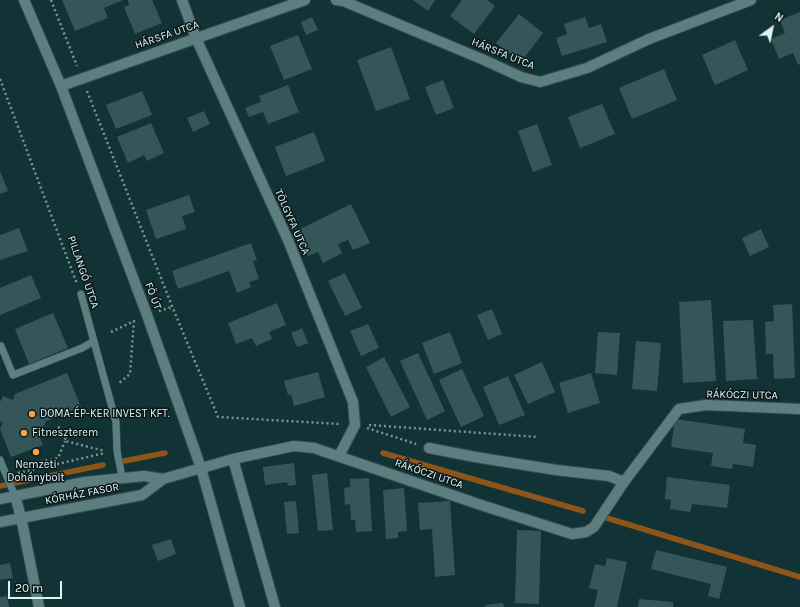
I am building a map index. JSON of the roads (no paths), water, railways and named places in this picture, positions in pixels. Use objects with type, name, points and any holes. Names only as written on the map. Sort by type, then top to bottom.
[{"type":"street","name":"FŐ ÚT","points":[[24,0],[60,86],[148,316],[201,468],[240,607]]},
{"type":"street","name":"TÖLGYFA UTCA","points":[[182,0],[196,38],[288,240],[354,402],[355,425],[339,456]]},
{"type":"street","name":"HÁRSFA UTCA","points":[[60,86],[305,0]]},
{"type":"street","name":"HÁRSFA UTCA","points":[[336,0],[343,1],[521,77],[540,82],[587,68],[649,39],[751,0]]},
{"type":"street","name":"RÁKÓCZI UTCA","points":[[201,468],[233,459],[294,446],[314,448],[484,506],[572,534],[586,532],[594,527],[624,482],[679,409],[706,405],[800,409]]},
{"type":"street","points":[[429,448],[548,469],[609,476],[624,482]]},
{"type":"street","points":[[233,459],[275,607]]},
{"type":"street","name":"KÓRHÁZ FASOR","points":[[0,522],[142,495],[163,479],[201,468]]},
{"type":"street","name":"KÓRHÁZ FASOR","points":[[0,500],[14,493],[122,477],[144,476],[163,479]]},
{"type":"street","points":[[14,493],[21,517],[39,607]]},
{"type":"lane","name":"PILLANGÓ UTCA","points":[[81,294],[116,422],[117,451],[122,477]]},
{"type":"lane","points":[[1,346],[13,375],[82,348],[94,341]]},
{"type":"lane","points":[[0,460],[14,493]]},
{"type":"waterway","points":[[124,461],[165,453]]},
{"type":"waterway","points":[[383,453],[583,511]]},
{"type":"waterway","points":[[0,486],[103,465]]},
{"type":"waterway","points":[[607,518],[800,577]]},
{"type":"place","name":"DOMA-ÉP-KER INVEST KFT.","points":[[32,414]]},
{"type":"place","name":"Fitneszterem","points":[[24,433]]},
{"type":"place","name":"Nemzeti Dohánybolt","points":[[36,452]]}]
